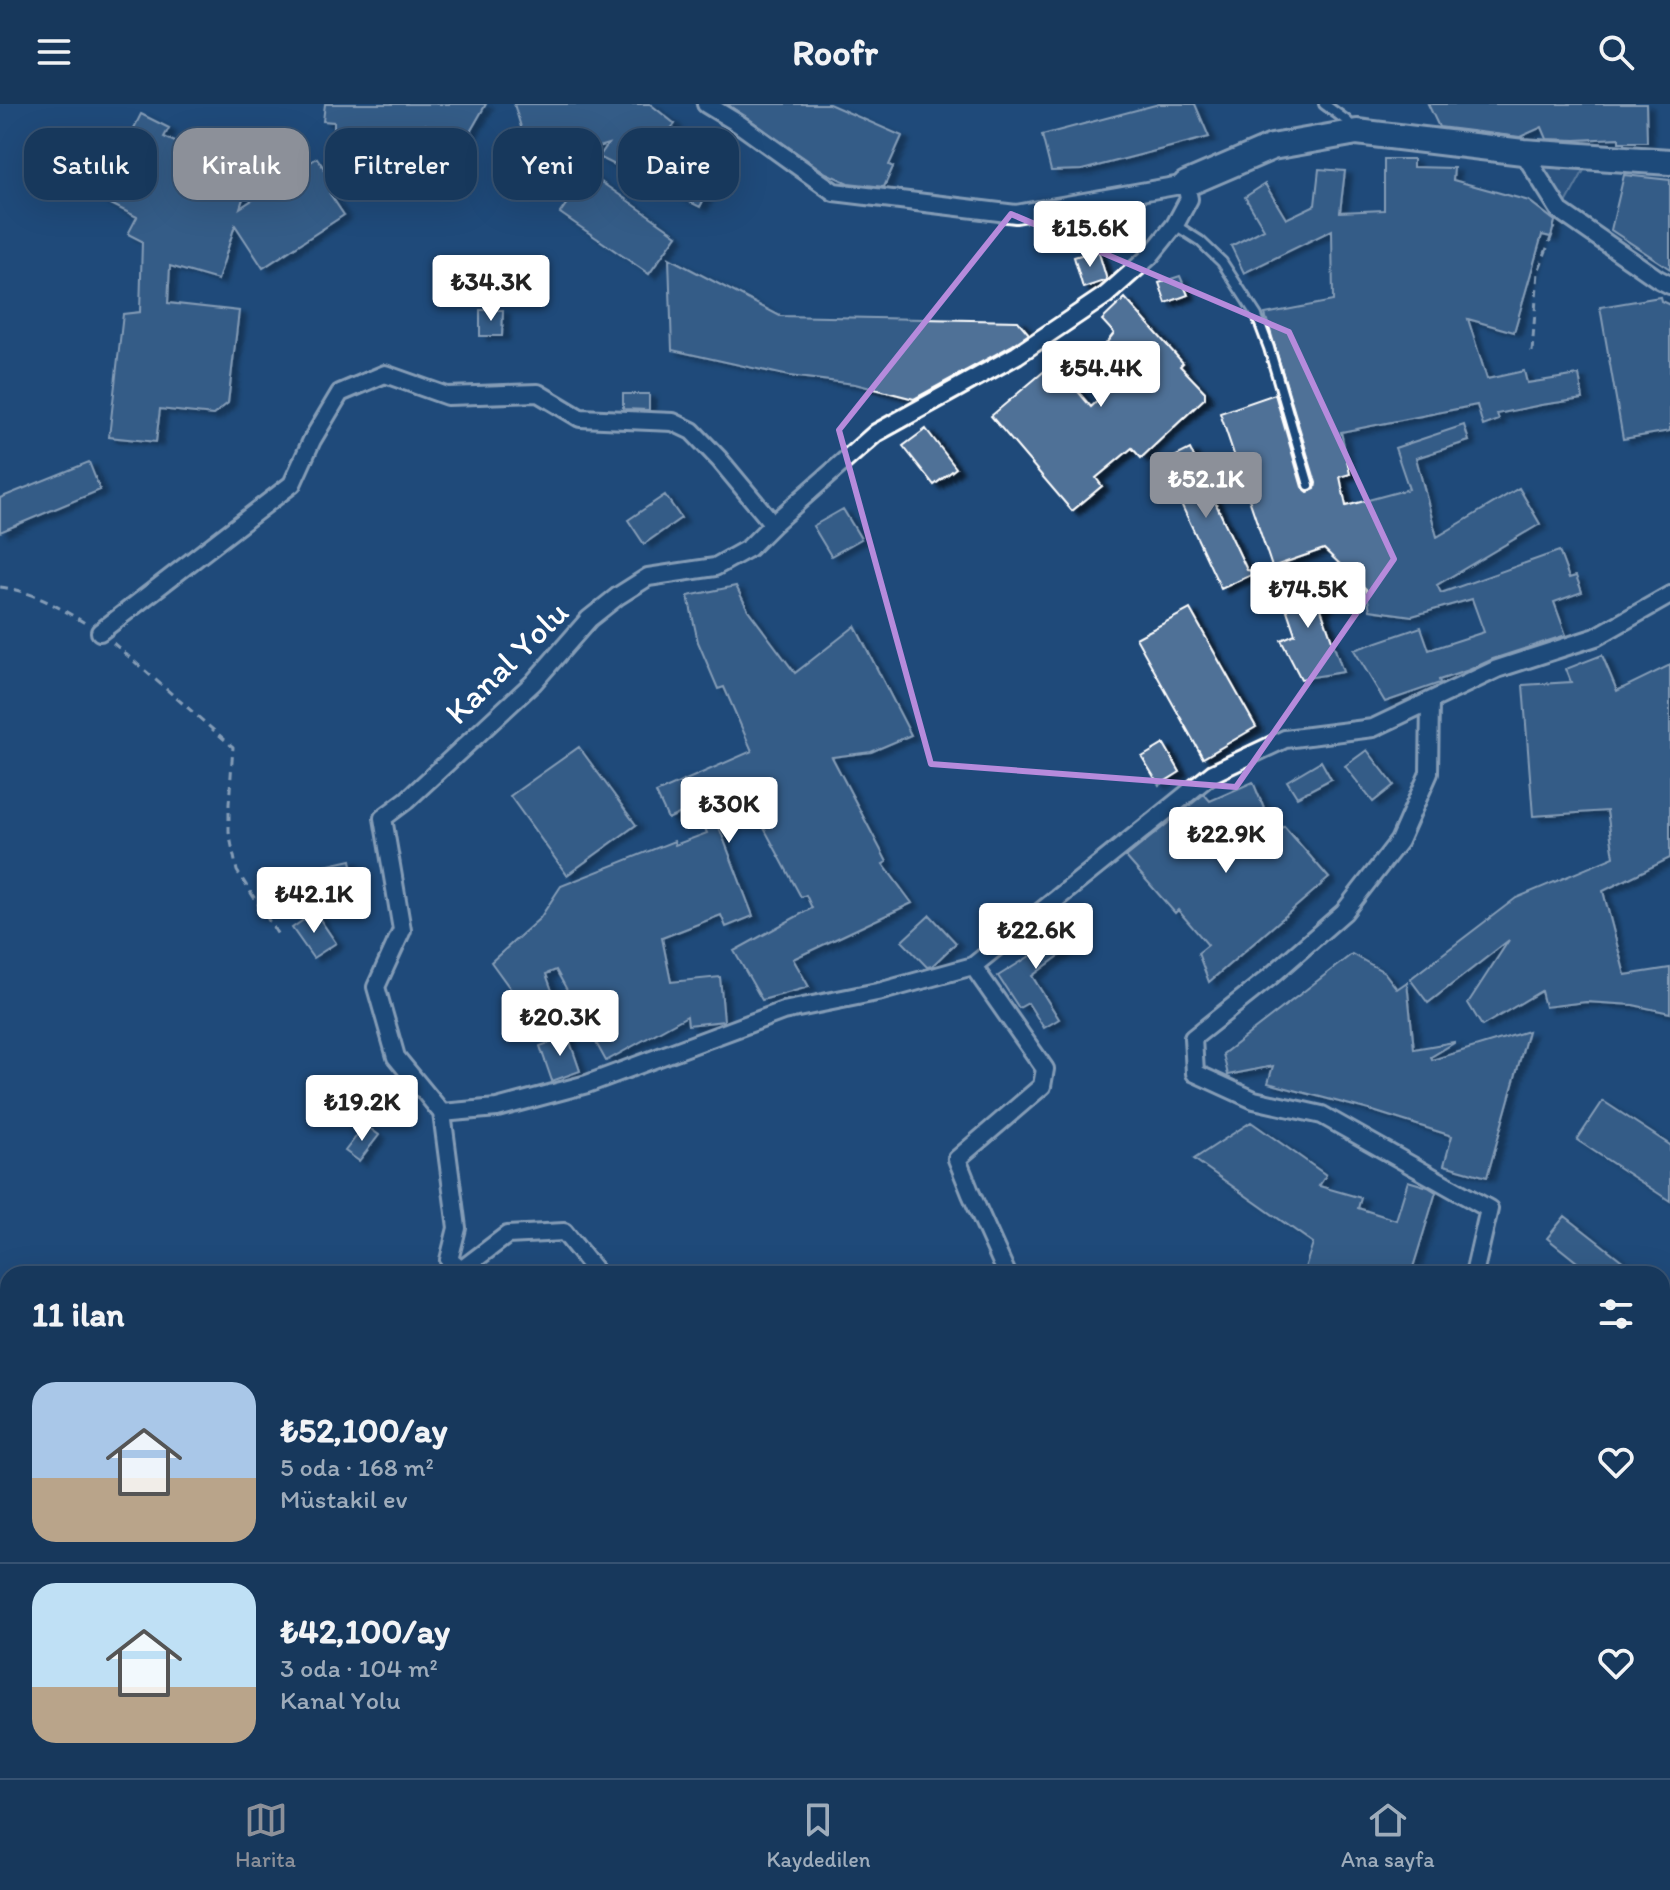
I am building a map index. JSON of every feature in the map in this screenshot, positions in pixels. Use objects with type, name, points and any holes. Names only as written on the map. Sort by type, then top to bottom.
[{"type":"street","points":[[706,104],[834,192],[1016,214],[1186,184],[1272,147],[1357,132],[1523,152],[1670,162]]},
{"type":"street","points":[[1523,152],[1560,211],[1670,285]]},
{"type":"street","name":"Kanal Yolu","points":[[442,1113],[396,1057],[376,987],[402,930],[383,818],[407,800],[533,683],[589,619],[618,596],[648,577],[715,567],[749,548],[876,433],[1017,355],[1106,295],[1150,256],[1175,225],[1189,199],[1186,184]]},
{"type":"street","points":[[100,632],[292,484],[312,440],[340,393],[385,374],[447,396],[538,393],[580,418],[673,422],[692,431],[773,524]]},
{"type":"street","points":[[456,1266],[449,1260],[457,1228],[442,1113],[497,1108],[587,1084],[783,1011],[882,991],[973,966],[1213,773],[1285,739],[1373,728],[1497,669],[1596,637],[1670,595]]},
{"type":"street","points":[[1430,701],[1429,773],[1399,841],[1344,912],[1193,1038],[1195,1073],[1254,1100],[1322,1115],[1489,1209],[1476,1266]]},
{"type":"street","points":[[973,966],[1045,1069],[1042,1086],[957,1159],[1004,1266]]},
{"type":"street","points":[[466,1266],[507,1235],[564,1232],[591,1266]]},
{"type":"lane","points":[[1324,104],[1357,132]]},
{"type":"lane","points":[[1175,225],[1200,241],[1222,262],[1257,316],[1309,485]]},
{"type":"path","points":[[1532,352],[1538,272],[1560,211]]},
{"type":"path","points":[[0,587],[53,604],[100,632],[233,747],[229,832],[237,871],[280,938]]},
{"type":"highlighted area","points":[[1011,214],[1289,332],[1394,559],[1236,787],[931,764],[839,430]]},
{"type":"shaded area","points":[[1532,156],[1589,161],[1564,207]]},
{"type":"building","points":[[325,104],[486,104],[472,128],[432,128],[425,124],[428,128],[334,128],[334,122],[323,121]]},
{"type":"building","points":[[514,104],[650,104],[675,124],[672,128],[618,128],[618,166],[602,158],[608,144],[602,146],[602,128],[521,128]]},
{"type":"building","points":[[727,104],[829,104],[902,136],[889,165],[893,167],[884,187],[848,183],[826,173]]},
{"type":"building","points":[[1159,104],[1195,104],[1209,137],[1082,170],[1051,171],[1042,135]]},
{"type":"building","points":[[1428,104],[1646,104],[1647,142],[1619,142],[1619,138],[1547,139],[1542,127],[1520,137],[1439,127]]},
{"type":"building","points":[[141,114],[169,128],[164,137],[173,141],[173,200],[243,200],[240,208],[252,200],[309,200],[309,163],[317,158],[325,170],[325,200],[334,200],[344,215],[263,268],[235,225],[218,280],[170,266],[168,303],[239,311],[228,403],[213,415],[160,409],[156,442],[109,437],[123,314],[140,312],[142,241],[128,234],[137,217],[103,200],[157,200],[157,128],[134,128]]},
{"type":"building","points":[[1384,159],[1413,159],[1413,167],[1454,168],[1453,180],[1529,201],[1555,221],[1551,237],[1542,235],[1514,332],[1468,319],[1487,379],[1524,371],[1527,383],[1579,375],[1583,399],[1497,414],[1499,420],[1483,426],[1477,405],[1341,432],[1350,474],[1340,477],[1346,506],[1409,489],[1395,448],[1464,425],[1469,441],[1416,458],[1437,537],[1519,488],[1540,524],[1437,585],[1441,593],[1559,551],[1569,578],[1576,576],[1582,592],[1554,602],[1566,635],[1493,659],[1439,680],[1440,683],[1385,702],[1354,650],[1421,627],[1429,650],[1484,632],[1472,599],[1412,616],[1370,610],[1366,589],[1324,549],[1272,567],[1220,413],[1275,394],[1302,487],[1308,492],[1315,489],[1316,483],[1265,314],[1333,301],[1332,230],[1244,273],[1231,246],[1264,229],[1245,197],[1265,184],[1286,219],[1315,205],[1319,169],[1345,171],[1340,212],[1384,210]]},
{"type":"building","points":[[1624,175],[1670,180],[1670,269],[1611,230]]},
{"type":"building","points":[[602,183],[618,194],[618,200],[627,200],[677,235],[649,274],[560,213],[569,200],[602,200]]},
{"type":"building","points":[[686,200],[704,200],[700,207]]},
{"type":"building","points":[[1098,250],[1107,280],[1083,288],[1074,257]]},
{"type":"building","points":[[669,258],[780,316],[1018,321],[1029,334],[914,399],[855,384],[789,376],[672,350]]},
{"type":"building","points":[[1180,276],[1188,295],[1166,303],[1159,283]]},
{"type":"building","points":[[1660,297],[1661,301],[1670,305],[1670,431],[1623,439],[1600,307]]},
{"type":"building","points":[[1125,298],[1183,363],[1180,366],[1205,392],[1205,398],[1141,458],[1132,448],[1096,478],[1102,486],[1072,511],[991,416],[1054,363],[1091,407],[1117,383],[1091,363],[1114,333],[1102,320]]},
{"type":"building","points":[[480,310],[503,310],[502,336],[480,336]]},
{"type":"building","points":[[623,394],[649,394],[649,410],[623,409]]},
{"type":"building","points":[[926,429],[956,468],[934,485],[903,446]]},
{"type":"building","points":[[1190,449],[1247,570],[1258,572],[1221,589],[1162,463]]},
{"type":"building","points":[[89,462],[100,490],[0,532],[0,498]]},
{"type":"building","points":[[665,495],[681,518],[644,544],[628,520]]},
{"type":"building","points":[[843,509],[861,539],[831,556],[813,526]]},
{"type":"building","points":[[1275,575],[1316,584],[1327,606],[1321,609],[1343,672],[1301,679],[1281,640],[1295,634]]},
{"type":"building","points":[[736,586],[748,610],[795,673],[855,626],[911,735],[871,752],[832,757],[887,862],[883,864],[912,903],[793,959],[809,987],[762,1000],[734,951],[812,908],[806,895],[801,897],[742,787],[709,801],[753,916],[726,927],[721,915],[662,938],[671,982],[720,977],[724,1021],[688,1025],[687,1016],[606,1061],[556,970],[546,974],[555,999],[530,1016],[491,962],[540,918],[561,886],[674,841],[675,845],[707,833],[696,806],[668,819],[656,793],[752,751],[724,687],[718,689],[698,642],[688,596]]},
{"type":"building","points":[[1190,609],[1256,727],[1203,758],[1136,638]]},
{"type":"building","points":[[1602,655],[1617,691],[1670,665],[1670,858],[1603,891],[1625,975],[1670,968],[1670,1013],[1633,1005],[1586,1002],[1545,1007],[1541,991],[1482,1026],[1468,1003],[1509,940],[1428,1003],[1410,979],[1516,898],[1614,857],[1607,811],[1533,816],[1523,685],[1571,682],[1566,669]]},
{"type":"building","points":[[1164,744],[1180,772],[1159,785],[1142,757]]},
{"type":"building","points":[[579,747],[636,825],[567,875],[510,796]]},
{"type":"building","points":[[1367,750],[1394,785],[1373,802],[1345,766]]},
{"type":"building","points":[[1321,761],[1331,779],[1297,797],[1287,781]]},
{"type":"building","points":[[1253,782],[1265,811],[1231,826],[1254,852],[1284,826],[1329,878],[1209,982],[1198,953],[1208,945],[1126,857],[1204,794],[1210,801]]},
{"type":"building","points":[[351,860],[357,892],[326,898],[320,867]]},
{"type":"building","points":[[315,912],[336,943],[313,958],[292,928]]},
{"type":"building","points":[[930,915],[956,943],[932,966],[927,967],[902,941]]},
{"type":"building","points":[[1052,920],[1071,947],[1032,976],[1059,1019],[1044,1028],[1028,1003],[1019,1008],[998,976],[1030,956],[1021,942]]},
{"type":"building","points":[[1352,954],[1384,972],[1397,989],[1407,982],[1414,1049],[1454,1042],[1431,1057],[1432,1060],[1528,1031],[1487,1177],[1444,1165],[1452,1136],[1268,1083],[1273,1066],[1228,1075],[1223,1054]]},
{"type":"building","points":[[568,1036],[580,1071],[552,1081],[540,1046]]},
{"type":"building","points":[[1603,1101],[1670,1145],[1670,1201],[1577,1140]]},
{"type":"building","points":[[1251,1122],[1326,1175],[1319,1186],[1361,1198],[1358,1208],[1396,1220],[1408,1181],[1436,1192],[1413,1266],[1306,1266],[1313,1243],[1194,1159]]},
{"type":"building","points":[[365,1125],[379,1135],[359,1161],[345,1151]]},
{"type":"building","points":[[1565,1216],[1629,1266],[1582,1266],[1547,1238]]}]
